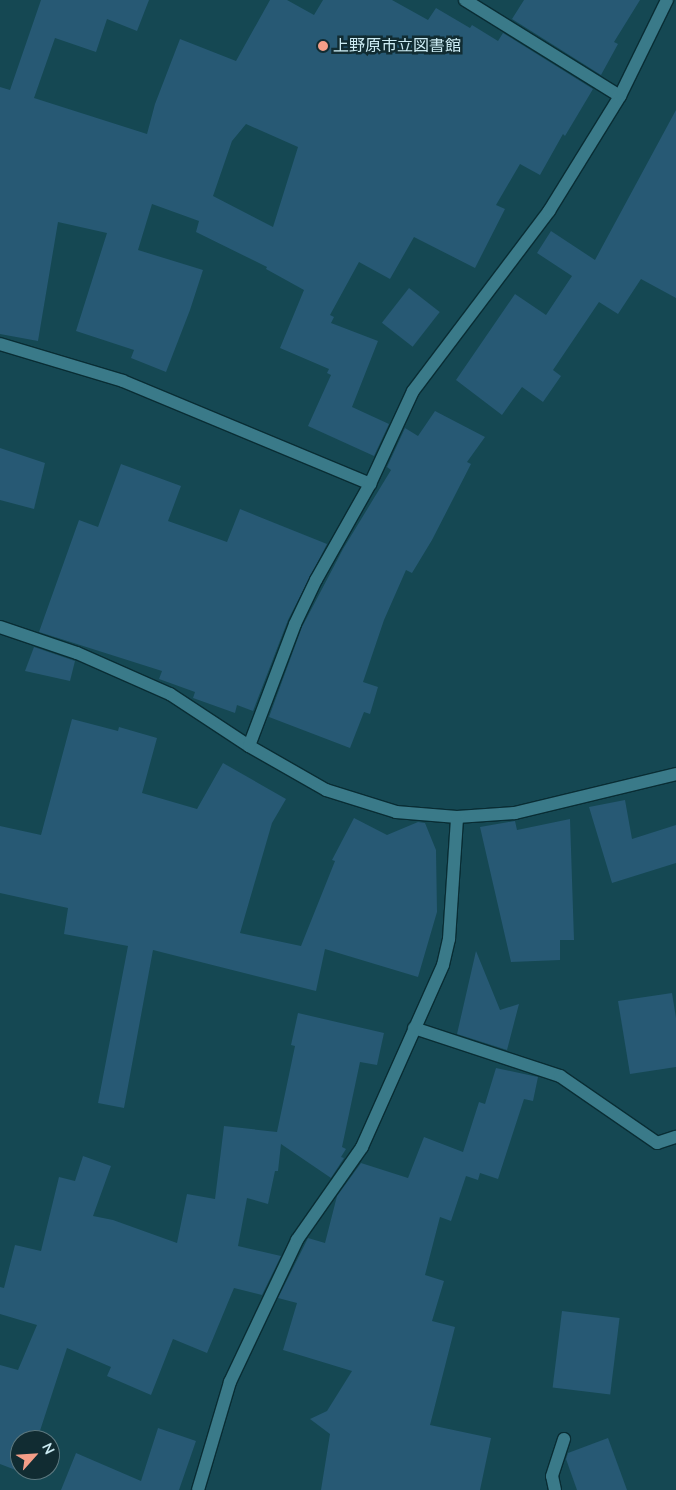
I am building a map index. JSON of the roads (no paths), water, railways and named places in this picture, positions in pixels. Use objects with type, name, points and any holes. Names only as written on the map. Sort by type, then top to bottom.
[{"type":"street","points":[[464,0],[620,96]]},
{"type":"street","points":[[249,746],[304,606],[370,484],[413,391],[549,211],[620,96],[667,0]]},
{"type":"street","points":[[0,344],[123,381],[370,484]]},
{"type":"street","points":[[0,627],[78,653],[170,694],[249,746],[326,790],[396,812],[457,818],[515,813],[676,774]]},
{"type":"street","points":[[198,1490],[230,1382],[297,1240],[362,1147],[443,965],[449,939],[457,818]]},
{"type":"street","points":[[414,1028],[560,1076],[658,1143],[676,1137]]},
{"type":"street","points":[[555,1490],[552,1476],[564,1439]]},
{"type":"place","name":"上野原市立図書館","points":[[323,46]]}]
